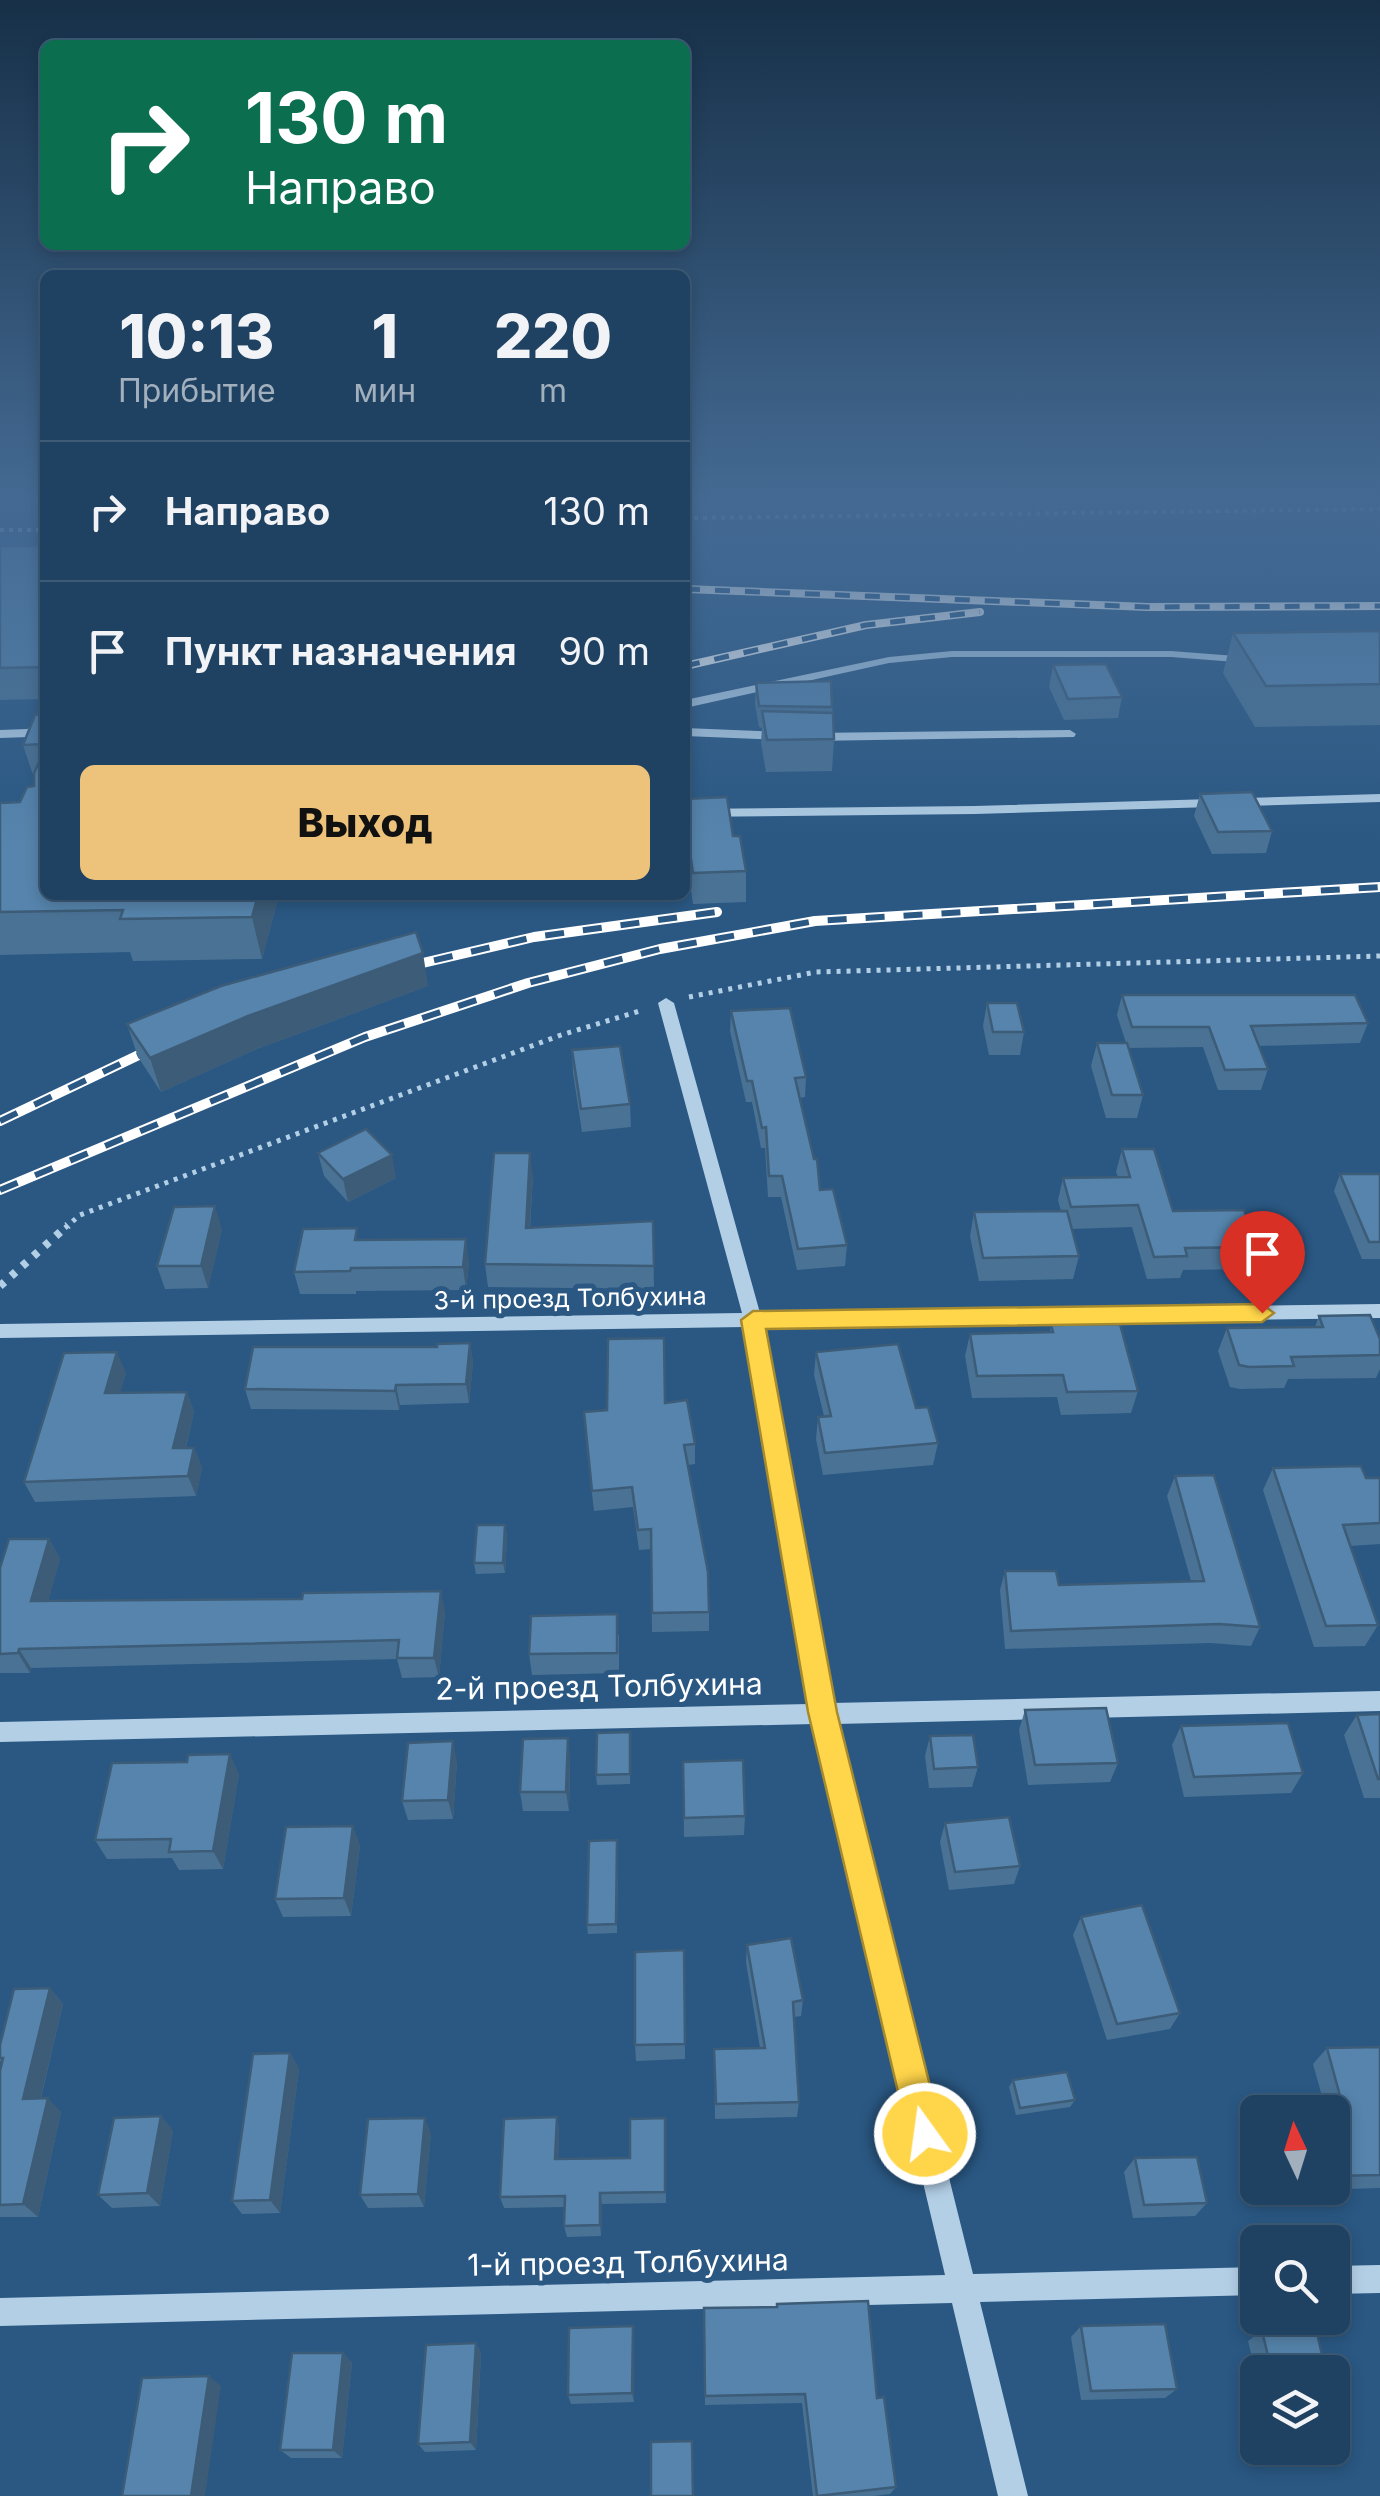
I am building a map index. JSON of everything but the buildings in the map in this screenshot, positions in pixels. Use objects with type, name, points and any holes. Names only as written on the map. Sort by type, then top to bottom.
[{"type":"street","points":[[690,703],[889,660],[952,654],[1171,654],[1269,660]]},
{"type":"street","points":[[0,734],[29,733],[40,728]]},
{"type":"street","points":[[690,732],[799,737],[1070,734]]},
{"type":"street","points":[[690,813],[974,810],[1380,798]]},
{"type":"street","points":[[666,1003],[753,1320],[822,1712],[1013,2496]]},
{"type":"street","name":"3-й проезд Толбухина","points":[[0,1331],[1380,1311]]},
{"type":"street","name":"2-й проезд Толбухина","points":[[0,1732],[1380,1701]]},
{"type":"street","points":[[1350,2279],[1380,2278]]},
{"type":"street","name":"1-й проезд Толбухина","points":[[0,2312],[1240,2281]]},
{"type":"railway","points":[[690,665],[866,625],[967,613]]},
{"type":"railway","points":[[0,1190],[365,1037],[528,983],[660,949],[815,921],[1380,887]]},
{"type":"railway","points":[[397,969],[534,937],[717,912]]},
{"type":"railway","points":[[0,1121],[164,1043]]},
{"type":"route","points":[[925,2134],[822,1712],[753,1320],[1262,1313]]}]
